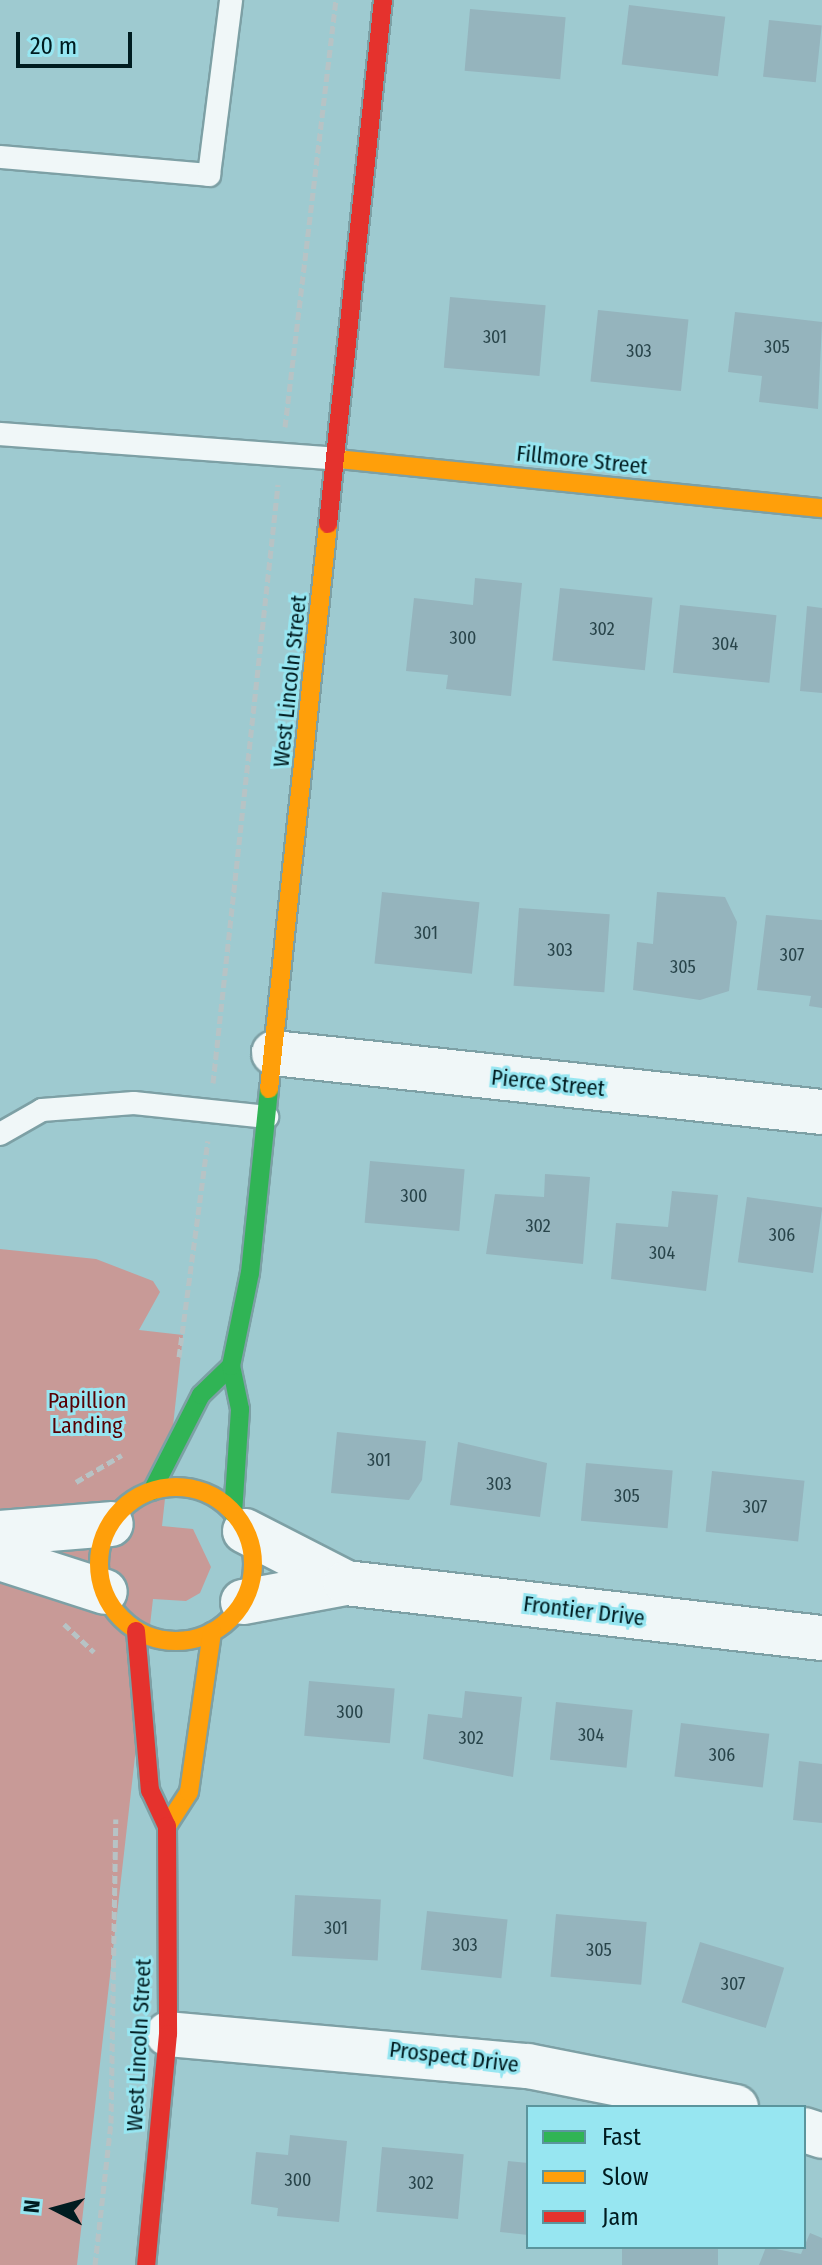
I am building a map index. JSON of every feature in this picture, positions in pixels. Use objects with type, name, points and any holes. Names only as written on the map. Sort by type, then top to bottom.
[{"type":"street","name":"West Lincoln Street","points":[[239,1522],[240,1409],[231,1366],[267,1117],[338,459],[383,0]]},
{"type":"street","name":"Fillmore Street","points":[[338,459],[822,508]]},
{"type":"street","name":"Pierce Street","points":[[274,1053],[822,1112]]},
{"type":"street","points":[[152,1491],[197,1490],[239,1522],[252,1574],[243,1602],[212,1632],[177,1642],[136,1631],[105,1592],[99,1558],[111,1524],[152,1491],[201,1395],[231,1366]]},
{"type":"street","name":"Frontier Drive","points":[[239,1522],[346,1583]]},
{"type":"street","points":[[0,1533],[111,1524]]},
{"type":"street","points":[[17,1565],[105,1592]]},
{"type":"street","name":"Frontier Drive","points":[[243,1602],[346,1583],[822,1638]]},
{"type":"street","name":"West Lincoln Street","points":[[136,1631],[150,1790],[167,1826],[168,2034],[146,2265]]},
{"type":"street","points":[[167,1826],[189,1792],[212,1632]]},
{"type":"street","name":"Prospect Drive","points":[[168,2034],[513,2064],[726,2105]]},
{"type":"lane","points":[[0,157],[209,175],[231,0]]},
{"type":"lane","points":[[0,434],[338,459]]},
{"type":"lane","points":[[0,1134],[42,1110],[134,1103],[267,1117]]},
{"type":"path","points":[[177,1364],[203,1216],[210,1111],[280,454],[302,331],[336,0]]},
{"type":"path","points":[[67,1485],[127,1451]]},
{"type":"path","points":[[17,1565],[29,1604],[51,1612],[98,1662]]},
{"type":"path","points":[[95,2265],[111,2123],[115,1801]]},
{"type":"green space","name":"Papillion Landing","points":[[0,1249],[96,1259],[153,1281],[160,1292],[139,1330],[183,1335],[162,1526],[193,1529],[211,1567],[200,1593],[186,1601],[153,1599],[77,2265],[0,2265]]},
{"type":"building","points":[[629,5],[725,17],[718,76],[622,65]]},
{"type":"building","points":[[470,9],[566,17],[560,79],[465,71]]},
{"type":"building","points":[[769,20],[822,26],[816,82],[763,77]]},
{"type":"building","points":[[450,297],[546,305],[539,376],[444,368]]},
{"type":"building","points":[[598,310],[689,320],[681,391],[590,382]]},
{"type":"building","points":[[735,312],[822,322],[818,409],[759,402],[762,376],[728,372]]},
{"type":"building","points":[[475,578],[522,583],[511,696],[446,689],[448,675],[406,671],[414,598],[473,605]]},
{"type":"building","points":[[560,588],[652,598],[645,670],[552,661]]},
{"type":"building","points":[[680,605],[776,615],[769,683],[673,673]]},
{"type":"building","points":[[807,606],[822,608],[822,693],[800,691]]},
{"type":"building","points":[[382,892],[479,902],[472,974],[374,964]]},
{"type":"building","points":[[657,892],[725,897],[737,922],[729,991],[700,1000],[633,990],[637,942],[653,944]]},
{"type":"building","points":[[519,908],[610,914],[604,992],[514,986]]},
{"type":"building","points":[[766,915],[822,920],[822,1008],[809,1006],[811,996],[757,990]]},
{"type":"building","points":[[370,1161],[465,1169],[459,1231],[365,1223]]},
{"type":"building","points":[[545,1174],[590,1177],[583,1264],[486,1254],[495,1194],[544,1197]]},
{"type":"building","points":[[672,1191],[718,1195],[706,1291],[611,1279],[616,1223],[668,1227]]},
{"type":"building","points":[[747,1197],[822,1208],[813,1273],[738,1262]]},
{"type":"building","points":[[337,1432],[426,1441],[422,1480],[409,1500],[331,1493]]},
{"type":"building","points":[[458,1442],[547,1463],[540,1517],[450,1505]]},
{"type":"building","points":[[586,1463],[673,1471],[668,1528],[581,1521]]},
{"type":"building","points":[[712,1471],[804,1481],[798,1541],[706,1532]]},
{"type":"building","points":[[309,1681],[395,1688],[390,1743],[304,1736]]},
{"type":"building","points":[[465,1691],[522,1697],[513,1777],[423,1759],[428,1714],[462,1718]]},
{"type":"building","points":[[556,1702],[633,1710],[627,1768],[550,1760]]},
{"type":"building","points":[[681,1723],[769,1734],[763,1787],[674,1777]]},
{"type":"building","points":[[799,1761],[822,1764],[822,1823],[793,1820]]},
{"type":"building","points":[[295,1895],[381,1900],[378,1960],[292,1956]]},
{"type":"building","points":[[427,1911],[508,1919],[501,1978],[421,1970]]},
{"type":"building","points":[[556,1914],[647,1922],[641,1985],[551,1977]]},
{"type":"building","points":[[700,1942],[784,1968],[766,2028],[682,2002]]},
{"type":"building","points":[[290,2135],[347,2141],[339,2222],[277,2216],[278,2208],[251,2204],[256,2152],[288,2155]]},
{"type":"building","points":[[382,2147],[464,2154],[458,2219],[376,2212]]},
{"type":"building","points":[[508,2161],[526,2163],[526,2235],[500,2232]]},
{"type":"building","points":[[810,2233],[822,2238],[822,2265],[759,2265],[765,2249],[801,2254],[806,2249]]},
{"type":"building","points":[[622,2249],[718,2249],[718,2265],[622,2265]]},
{"type":"traffic: fast","points":[[233,1513],[240,1409],[231,1366],[250,1273],[269,1089]]},
{"type":"traffic: fast","points":[[152,1491],[201,1395],[231,1366]]},
{"type":"traffic: slow","points":[[338,459],[822,508]]},
{"type":"traffic: slow","points":[[269,1089],[328,524]]},
{"type":"traffic: slow","points":[[176,1487],[205,1493],[230,1510],[247,1535],[253,1564],[247,1593],[230,1618],[205,1635],[176,1641],[147,1635],[122,1618],[105,1593],[99,1564],[105,1535],[122,1510],[147,1493],[176,1487]]},
{"type":"traffic: slow","points":[[167,1826],[189,1792],[212,1632]]},
{"type":"traffic: jam","points":[[328,524],[383,0]]},
{"type":"traffic: jam","points":[[136,1631],[150,1790],[167,1826],[168,2034],[146,2265]]}]
